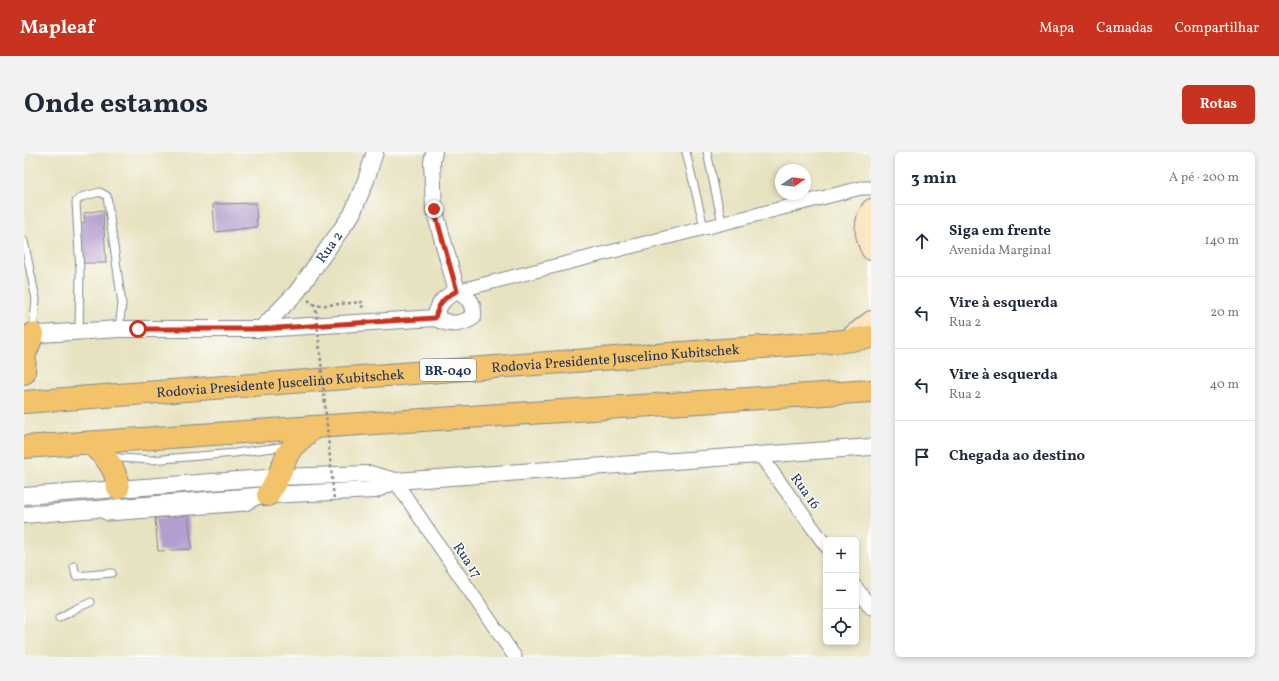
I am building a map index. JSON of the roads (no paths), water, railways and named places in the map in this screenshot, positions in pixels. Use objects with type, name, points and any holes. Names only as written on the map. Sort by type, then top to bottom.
[{"type":"highway","points":[[28,334],[24,374],[35,392],[51,399]]},
{"type":"highway","name":"Rodovia Presidente Juscelino Kubitschek","points":[[24,402],[844,341],[871,337]]},
{"type":"highway","points":[[24,447],[96,449],[314,427],[871,391]]},
{"type":"highway","points":[[281,483],[290,450],[314,427]]},
{"type":"highway","points":[[96,449],[111,466],[117,480],[118,488]]},
{"type":"main road","points":[[871,208],[867,214],[864,226],[865,238],[871,251]]},
{"type":"main road","points":[[844,341],[871,320]]},
{"type":"street","name":"Rua 2","points":[[262,329],[297,292],[352,214],[366,180],[375,152]]},
{"type":"street","points":[[28,334],[119,328],[262,329],[435,318],[444,323],[453,324],[466,321],[473,317],[473,308],[468,298],[457,291],[434,209],[432,162],[434,152]]},
{"type":"street","points":[[435,318],[438,307],[446,297],[457,291],[722,222],[861,188],[871,188]]},
{"type":"street","points":[[24,515],[98,509],[281,483],[370,474],[395,481],[871,447]]},
{"type":"street","name":"Rua 16","points":[[760,455],[823,542]]},
{"type":"street","points":[[24,496],[118,488],[281,483],[375,490],[395,481]]},
{"type":"street","name":"Rua 17","points":[[395,481],[515,657]]},
{"type":"street","points":[[859,591],[871,608]]},
{"type":"lane","points":[[686,152],[704,227]]},
{"type":"lane","points":[[707,152],[722,222]]},
{"type":"lane","points":[[79,331],[80,271],[75,206],[78,199],[100,192],[107,196],[122,304],[119,328]]},
{"type":"lane","points":[[24,241],[36,299],[28,334]]},
{"type":"lane","points":[[96,449],[120,458],[151,460],[290,450]]},
{"type":"lane","points":[[74,566],[76,576],[112,573]]},
{"type":"lane","points":[[59,618],[91,602]]}]
